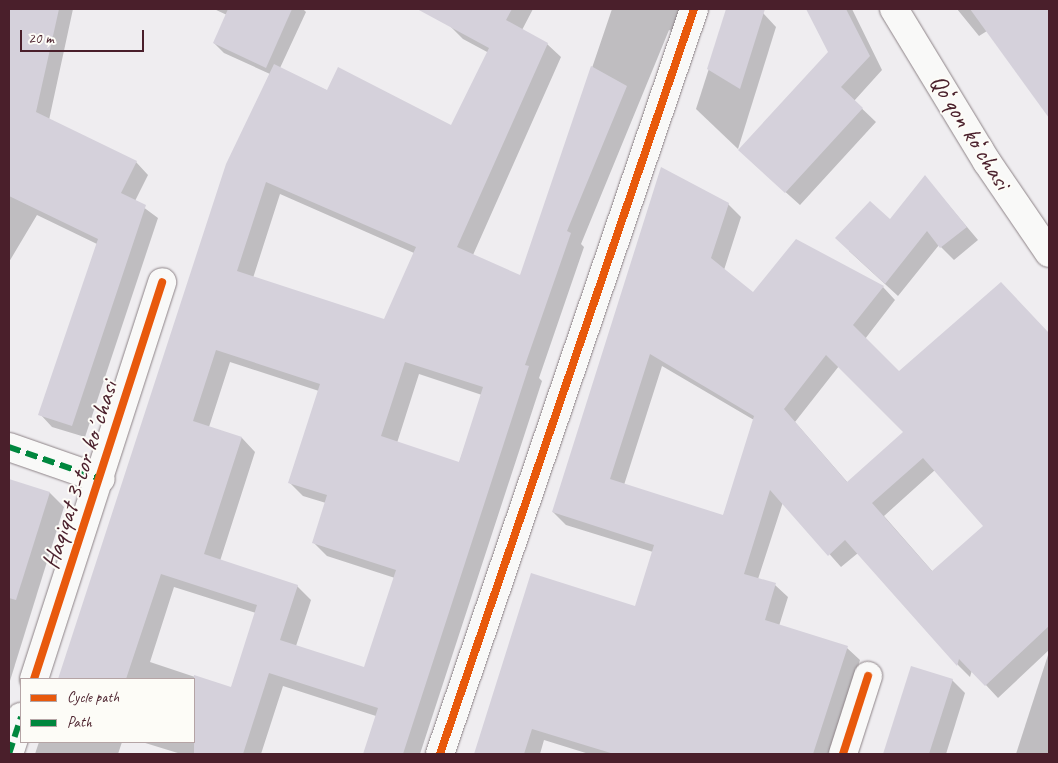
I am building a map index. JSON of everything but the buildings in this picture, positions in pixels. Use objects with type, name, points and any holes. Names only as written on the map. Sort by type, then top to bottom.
[{"type":"street","points":[[440,754],[694,9]]},
{"type":"street","name":"Qoʻqon koʻchasi","points":[[894,9],[987,162],[1048,247]]},
{"type":"street","name":"Haqiqat 3-tor koʼchasi","points":[[34,678],[101,479],[162,282]]},
{"type":"street","points":[[9,447],[101,479]]},
{"type":"street","points":[[843,754],[868,676]]},
{"type":"street","points":[[9,754],[20,720]]},
{"type":"marked path","points":[[9,447],[101,479]]},
{"type":"marked path","points":[[9,754],[20,720]]},
{"type":"cycle path","points":[[440,754],[694,9]]},
{"type":"cycle path","points":[[34,678],[162,282]]},
{"type":"cycle path","points":[[843,754],[868,676]]}]
